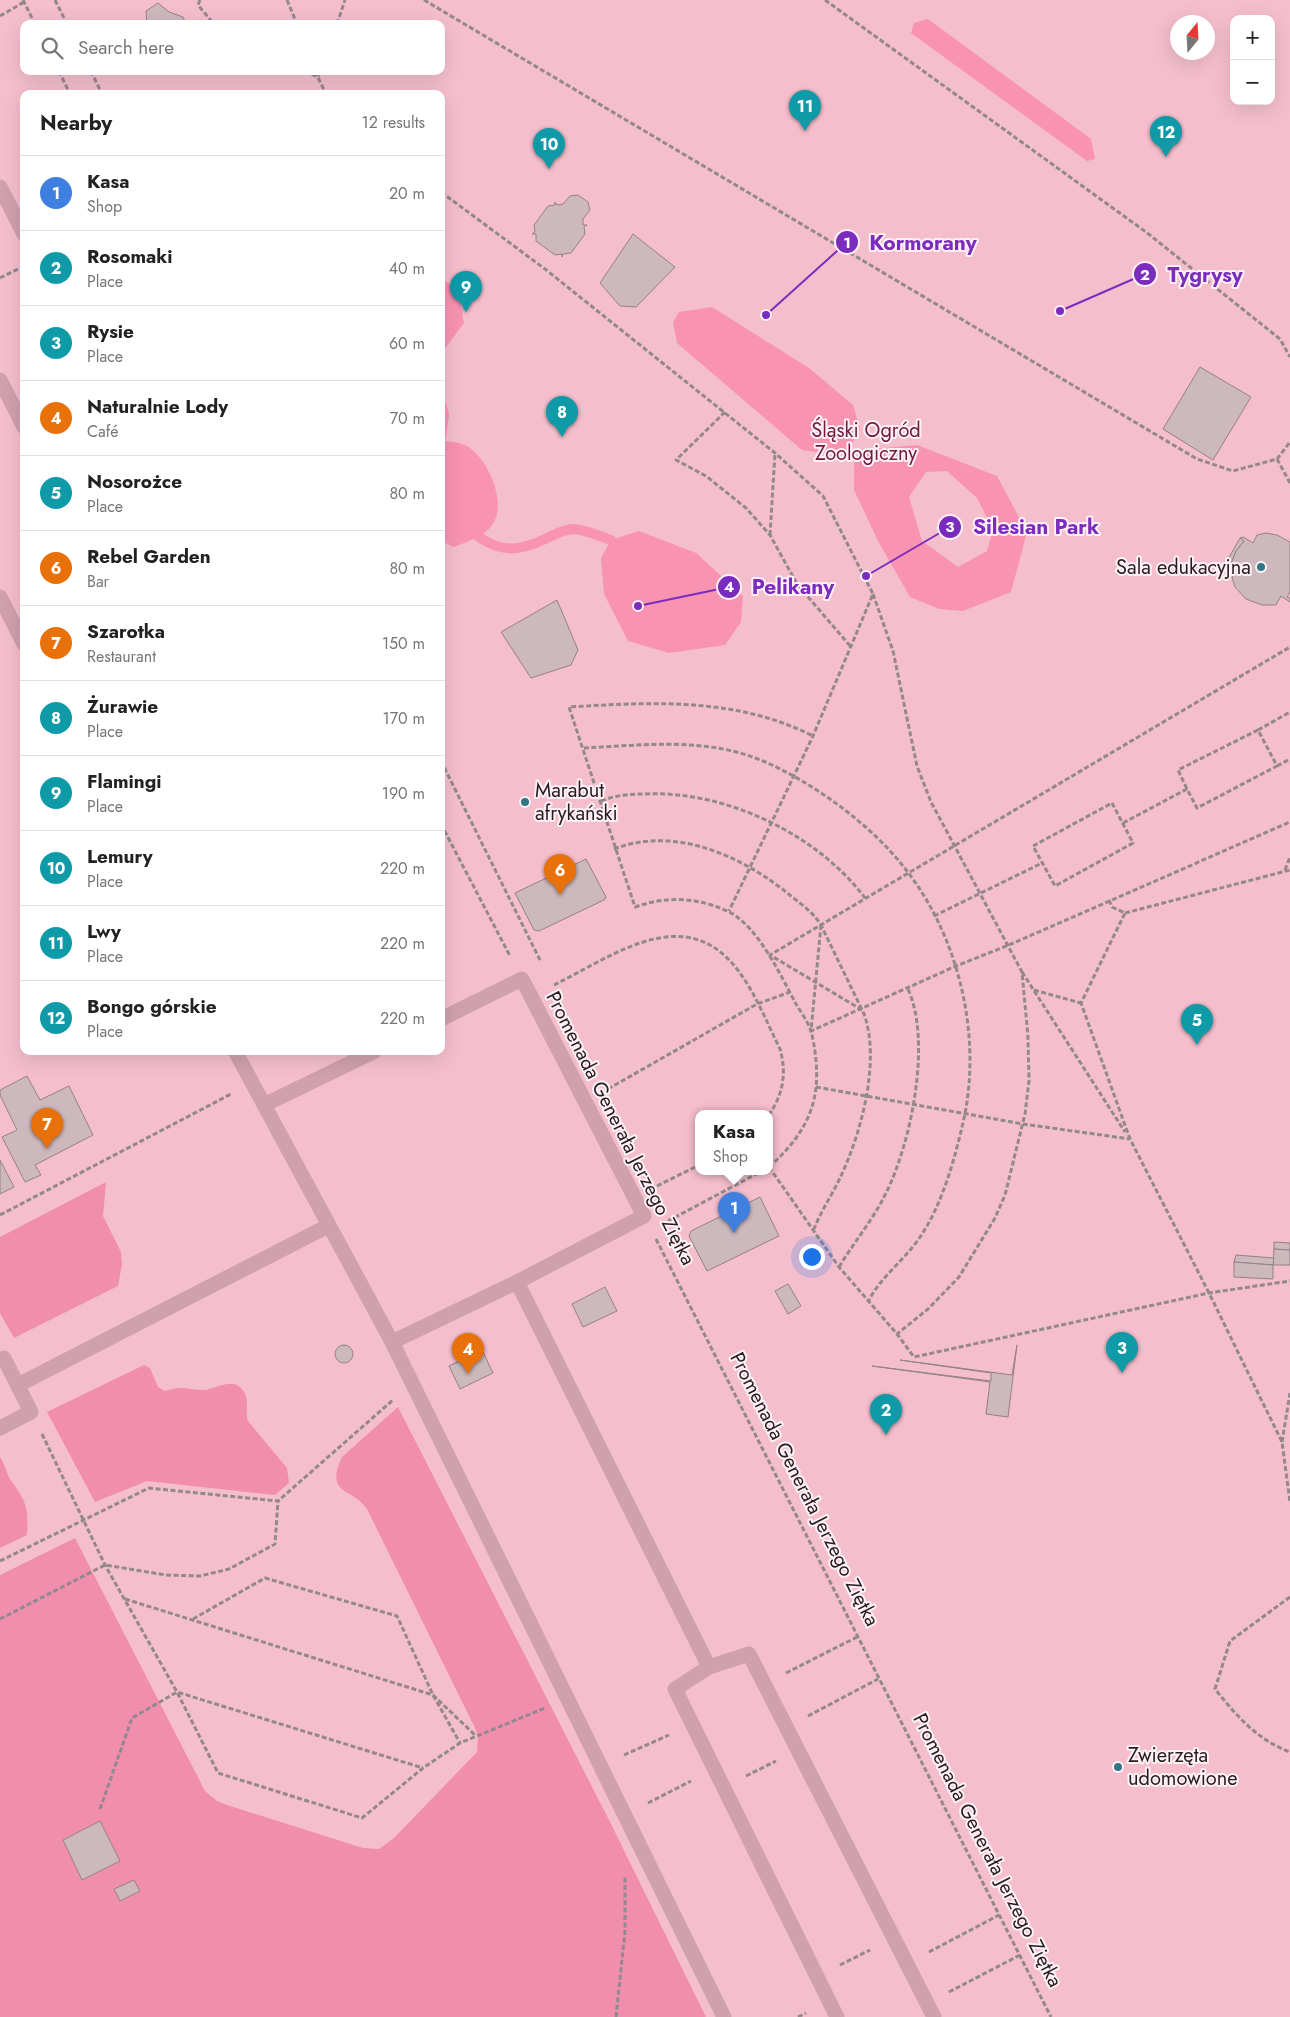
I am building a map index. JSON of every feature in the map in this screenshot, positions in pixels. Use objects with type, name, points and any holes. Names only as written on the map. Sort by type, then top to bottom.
[{"type":"street","points":[[0,187],[20,226]]},
{"type":"street","points":[[0,380],[20,419]]},
{"type":"street","points":[[0,597],[20,636]]},
{"type":"street","points":[[445,1017],[522,980]]},
{"type":"street","name":"Promenada Generała Jerzego Ziętka","points":[[522,980],[648,1223]]},
{"type":"street","points":[[237,1055],[392,1342],[724,2017]]},
{"type":"street","points":[[264,1105],[367,1055]]},
{"type":"street","points":[[392,1342],[517,1282],[648,1223]]},
{"type":"street","points":[[18,1385],[328,1226]]},
{"type":"street","points":[[517,1282],[709,1667]]},
{"type":"street","points":[[0,1428],[31,1412],[18,1385],[2,1359]]},
{"type":"street","points":[[837,2017],[675,1689],[709,1667],[748,1654],[934,2017]]},
{"type":"path","points":[[55,0],[65,20]]},
{"type":"path","points":[[200,0],[198,5],[211,20]]},
{"type":"path","points":[[287,0],[295,20]]},
{"type":"path","points":[[338,20],[345,0]]},
{"type":"path","points":[[424,0],[1197,459],[1233,471],[1277,459],[1290,442]]},
{"type":"path","points":[[825,0],[1146,232],[1280,339],[1290,357]]},
{"type":"path","points":[[0,16],[23,1],[33,20]]},
{"type":"path","points":[[61,75],[68,90]]},
{"type":"path","points":[[93,75],[100,90]]},
{"type":"path","points":[[314,75],[318,77],[324,90]]},
{"type":"path","points":[[445,195],[545,269],[725,412],[776,453],[823,496],[873,594],[898,671],[917,766],[931,802],[1022,972],[1130,1139],[1209,1293],[1282,1442]]},
{"type":"path","points":[[0,278],[20,268]]},
{"type":"path","points":[[725,412],[676,460],[706,476],[746,508],[770,536],[797,584],[851,647]]},
{"type":"path","points":[[770,536],[776,453]]},
{"type":"path","points":[[1277,459],[1290,483]]},
{"type":"path","points":[[729,911],[752,867],[792,777],[813,736],[873,594]]},
{"type":"path","points":[[770,955],[1290,647]]},
{"type":"path","points":[[811,1032],[770,955],[749,929],[729,911],[691,899],[654,900],[635,907],[614,849],[601,801],[569,707],[659,702],[682,703],[764,717],[790,724],[813,736]]},
{"type":"path","points":[[1290,712],[1178,770],[1197,808],[1290,759]]},
{"type":"path","points":[[1258,730],[1277,766]]},
{"type":"path","points":[[584,748],[660,744],[708,748],[762,761],[792,777],[854,818],[892,853],[909,873],[934,916],[956,966],[967,1014],[969,1086],[964,1114],[942,1190],[921,1236],[903,1260],[874,1290],[868,1302]]},
{"type":"path","points":[[445,769],[544,969]]},
{"type":"path","points":[[1123,824],[1187,789]]},
{"type":"path","points":[[601,801],[614,796],[664,793],[699,796],[738,808],[771,824],[818,853],[853,884],[865,898]]},
{"type":"path","points":[[1112,803],[1133,843],[1054,886],[1042,863],[1032,846],[1112,803]]},
{"type":"path","points":[[811,1032],[908,990],[956,966],[1009,945],[1290,822]]},
{"type":"path","name":"Promenada Generała Jerzego Ziętka","points":[[445,832],[522,980]]},
{"type":"path","points":[[614,849],[641,842],[684,843],[712,849],[752,867],[813,913],[821,925],[862,1010],[868,1024],[870,1039],[866,1096],[850,1156],[814,1229]]},
{"type":"path","points":[[1285,871],[1290,857]]},
{"type":"path","points":[[934,916],[1042,863]]},
{"type":"path","points":[[1109,900],[1112,907],[1125,913],[1290,870]]},
{"type":"path","points":[[1125,913],[1081,1003],[1130,1139]]},
{"type":"path","points":[[773,1163],[803,1129],[816,1086],[811,1032],[821,925]]},
{"type":"path","points":[[548,978],[553,986],[640,943],[661,937],[687,935],[707,941],[737,969],[780,1049],[784,1063],[783,1081],[777,1102],[772,1110]]},
{"type":"path","points":[[770,955],[862,1010]]},
{"type":"path","points":[[897,1334],[928,1309],[959,1277],[970,1262],[1005,1195],[1023,1124],[1029,1082],[1022,972]]},
{"type":"path","points":[[839,1267],[864,1232],[886,1193],[900,1156],[913,1105],[918,1046],[917,1026],[908,990]]},
{"type":"path","points":[[1034,990],[1081,1003]]},
{"type":"path","points":[[586,1102],[757,1004],[790,992]]},
{"type":"path","points":[[0,1214],[251,1083]]},
{"type":"path","points":[[816,1086],[1023,1124],[1130,1139]]},
{"type":"path","points":[[635,1198],[695,1167]]},
{"type":"path","points":[[773,1173],[839,1267],[897,1334],[914,1357],[1209,1293],[1290,1281]]},
{"type":"path","points":[[648,1223],[753,1175]]},
{"type":"path","name":"Promenada Generała Jerzego Ziętka","points":[[648,1223],[1051,2017]]},
{"type":"path","points":[[0,1619],[105,1565],[166,1575],[200,1576],[229,1569],[275,1544],[278,1501],[412,1384]]},
{"type":"path","points":[[1290,1393],[1282,1442],[1290,1502]]},
{"type":"path","points":[[31,1412],[105,1565],[177,1692],[218,1773],[362,1818],[423,1768],[460,1743],[475,1735],[567,1700]]},
{"type":"path","points":[[0,1561],[149,1488],[278,1501]]},
{"type":"path","points":[[193,1620],[265,1578],[397,1616],[433,1695],[460,1743]]},
{"type":"path","points":[[1290,1597],[1230,1641],[1215,1689],[1245,1725],[1279,1748],[1290,1752]]},
{"type":"path","points":[[125,1599],[433,1695],[475,1735]]},
{"type":"path","points":[[764,1684],[857,1636]]},
{"type":"path","points":[[786,1727],[878,1679]]},
{"type":"path","points":[[100,1809],[132,1718],[177,1692],[423,1768]]},
{"type":"path","points":[[601,1766],[692,1725]]},
{"type":"path","points":[[723,1788],[797,1750]]},
{"type":"path","points":[[625,1814],[714,1770]]},
{"type":"path","points":[[616,2017],[625,1931],[626,1870],[642,1849]]},
{"type":"path","points":[[907,1963],[999,1915]]},
{"type":"path","points":[[818,1977],[894,1938]]},
{"type":"path","points":[[927,2003],[1020,1955]]},
{"type":"green space","name":"Śląski Ogród Zoologiczny","points":[[0,0],[1290,0],[1290,2017],[0,2017]]},
{"type":"shaded area","points":[[928,19],[1091,139],[1095,159],[1087,161],[911,33],[914,23]]},
{"type":"shaded area","points":[[445,280],[458,293],[464,323],[445,349]]},
{"type":"shaded area","points":[[712,307],[809,368],[853,405],[860,429],[847,453],[823,453],[802,450],[677,343],[673,322],[679,312]]},
{"type":"shaded area","points":[[445,441],[467,446],[482,460],[493,481],[498,504],[497,515],[489,528],[470,541],[454,547],[445,543]]},
{"type":"shaded area","points":[[917,445],[997,476],[1027,532],[1011,592],[963,611],[939,609],[910,597],[878,541],[854,490],[854,463],[872,449]],"holes":[[[947,471],[977,498],[993,530],[987,551],[958,567],[922,541],[909,497],[926,472]]]},
{"type":"shaded area","points":[[639,531],[696,553],[743,596],[741,622],[725,645],[669,653],[628,641],[604,594],[601,558],[611,540]]},
{"type":"shaded area","points":[[106,1182],[103,1216],[121,1252],[122,1264],[118,1286],[14,1338],[0,1313],[0,1237]]},
{"type":"shaded area","points":[[144,1365],[150,1368],[158,1387],[165,1391],[181,1388],[203,1390],[226,1384],[237,1385],[241,1388],[246,1397],[248,1421],[287,1468],[289,1483],[275,1495],[147,1481],[95,1502],[47,1412]]},
{"type":"shaded area","points":[[398,1407],[611,1824],[706,2017],[0,2017],[0,1575],[75,1538],[205,1791],[217,1801],[227,1805],[363,1848],[379,1849],[394,1838],[477,1752],[478,1736],[475,1728],[367,1509],[355,1497],[338,1485],[336,1478],[342,1457]]},
{"type":"shaded area","points":[[0,1457],[25,1505],[28,1525],[27,1535],[0,1548]]},
{"type":"building","points":[[158,3],[169,12],[183,17],[184,20],[147,20],[146,11]]},
{"type":"building","points":[[578,195],[588,202],[590,210],[583,219],[583,225],[587,225],[584,227],[585,234],[571,253],[563,254],[562,257],[562,254],[555,255],[536,241],[536,234],[532,234],[535,232],[534,225],[548,206],[555,205],[555,202],[557,205],[563,204],[570,196]]},
{"type":"building","points":[[633,234],[675,267],[636,307],[620,306],[600,283]]},
{"type":"building","points":[[1200,367],[1251,397],[1213,460],[1163,429]]},
{"type":"building","name":"Sala edukacyjna","points":[[1266,533],[1277,535],[1290,542],[1290,592],[1287,597],[1290,598],[1290,602],[1281,596],[1276,605],[1262,605],[1246,599],[1235,587],[1232,577],[1236,570],[1226,564],[1227,561],[1231,563],[1236,551],[1244,541],[1240,538],[1243,537],[1253,543],[1257,535]]},
{"type":"building","points":[[1240,538],[1244,541],[1236,551],[1231,563],[1227,561]]},
{"type":"building","points":[[557,600],[578,650],[571,665],[531,678],[501,632]]},
{"type":"building","points":[[586,859],[606,897],[604,900],[539,931],[534,930],[515,893]]},
{"type":"building","points":[[27,1076],[40,1100],[69,1086],[93,1135],[35,1165],[41,1175],[25,1182],[2,1137],[17,1130],[0,1095],[0,1090]]},
{"type":"building","points":[[0,1160],[14,1187],[0,1194]]},
{"type":"building","points":[[760,1197],[779,1236],[707,1271],[689,1236],[691,1231]]},
{"type":"building","points":[[1274,1242],[1290,1243],[1290,1250],[1274,1249]]},
{"type":"building","points":[[1274,1249],[1290,1250],[1290,1265],[1273,1265]]},
{"type":"building","points":[[1236,1255],[1274,1258],[1273,1265],[1234,1262]]},
{"type":"building","points":[[1234,1262],[1273,1265],[1273,1279],[1234,1277]]},
{"type":"building","points":[[788,1284],[801,1306],[788,1314],[775,1291]]},
{"type":"building","points":[[605,1287],[617,1311],[583,1327],[572,1304]]},
{"type":"building","points":[[340,1345],[348,1345],[353,1350],[351,1361],[340,1363],[335,1358],[335,1350]]},
{"type":"building","points":[[1017,1345],[1008,1417],[986,1414],[990,1382],[872,1366],[991,1381],[991,1373],[900,1360],[1012,1375]]},
{"type":"building","points":[[482,1350],[493,1373],[460,1389],[449,1366]]},
{"type":"building","points":[[100,1821],[120,1861],[82,1880],[63,1840]]},
{"type":"building","points":[[134,1880],[140,1891],[120,1901],[114,1889]]},
{"type":"waterway","points":[[479,537],[503,548],[527,546],[570,529],[593,533],[611,540]]},
{"type":"place","name":"Lwy","points":[[805,131]]},
{"type":"place","name":"Bongo górskie","points":[[1166,157]]},
{"type":"place","name":"Lemury","points":[[549,169]]},
{"type":"place","name":"Tygrysy","points":[[1060,311]]},
{"type":"place","name":"Flamingi","points":[[466,312]]},
{"type":"place","name":"Kormorany","points":[[766,315]]},
{"type":"place","name":"Żurawie","points":[[562,437]]},
{"type":"place","name":"Sala edukacyjna","points":[[1261,567]]},
{"type":"place","name":"Silesian Park","points":[[866,576]]},
{"type":"place","name":"Pelikany","points":[[638,606]]},
{"type":"place","name":"Marabut afrykański","points":[[525,802]]},
{"type":"place","name":"Rebel Garden","points":[[560,895]]},
{"type":"place","name":"Nosorożce","points":[[1197,1045]]},
{"type":"place","name":"Szarotka","points":[[47,1149]]},
{"type":"place","name":"Kasa","points":[[734,1233]]},
{"type":"place","name":"Rysie","points":[[1122,1373]]},
{"type":"place","name":"Naturalnie Lody","points":[[468,1374]]},
{"type":"place","name":"Rosomaki","points":[[886,1435]]},
{"type":"place","name":"Zwierzęta udomowione","points":[[1118,1767]]}]
